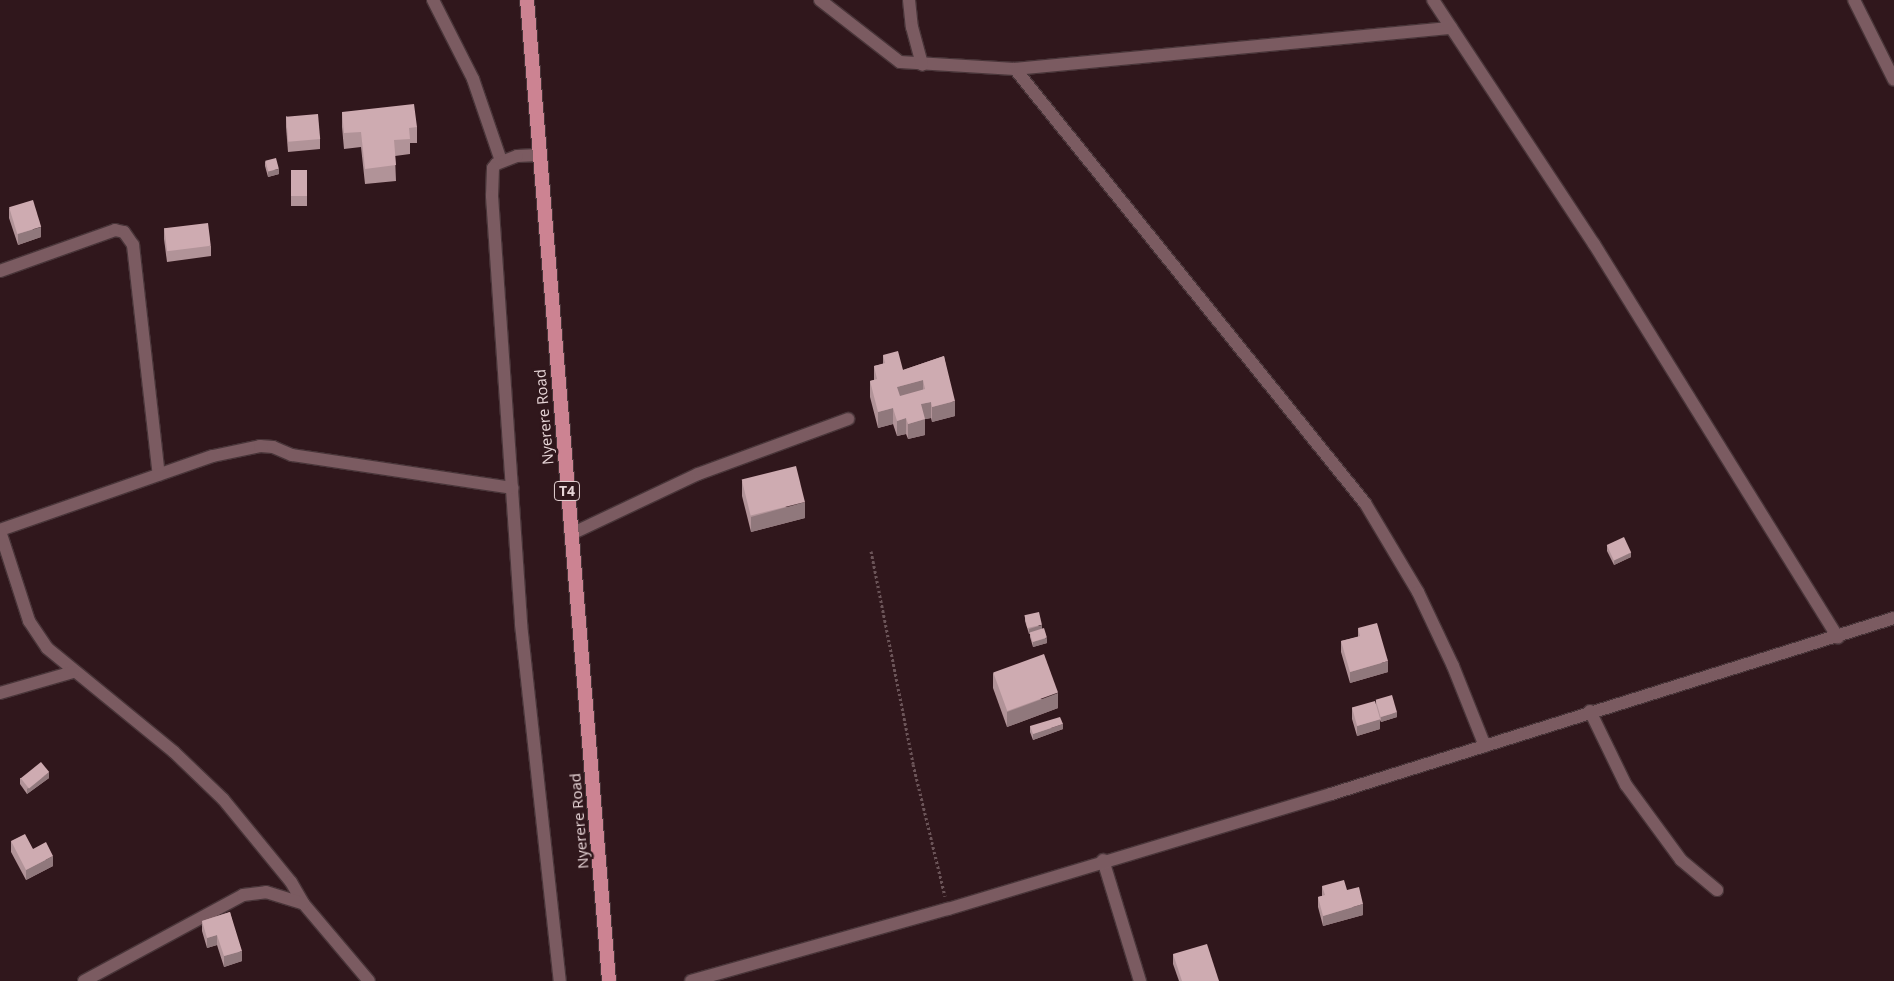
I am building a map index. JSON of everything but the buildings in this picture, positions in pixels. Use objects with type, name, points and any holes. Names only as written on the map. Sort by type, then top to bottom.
[{"type":"highway","name":"Nyerere Road","points":[[527,0],[538,155],[609,981]]},
{"type":"street","points":[[434,0],[473,79],[501,161]]},
{"type":"street","points":[[820,0],[900,62],[1015,70],[1451,28]]},
{"type":"street","points":[[909,0],[912,27],[922,65]]},
{"type":"street","points":[[1433,0],[1594,244],[1838,637]]},
{"type":"street","points":[[1854,0],[1894,80]]},
{"type":"street","points":[[1015,70],[1365,503],[1418,592],[1453,666],[1485,746]]},
{"type":"street","points":[[538,155],[501,161],[493,168],[492,196],[522,624],[560,981]]},
{"type":"street","points":[[0,271],[115,230],[124,232],[133,244],[159,475]]},
{"type":"street","points":[[571,534],[698,474],[848,420]]},
{"type":"street","points":[[369,981],[303,903],[290,882],[223,799],[174,752],[73,672],[47,648],[29,621],[0,530],[213,456],[260,446],[274,447],[292,455],[513,488]]},
{"type":"street","points":[[691,981],[948,909],[1103,860],[1485,746],[1590,711],[1838,637],[1894,618]]},
{"type":"street","points":[[0,693],[73,672]]},
{"type":"street","points":[[1590,711],[1626,785],[1681,860],[1717,890]]},
{"type":"street","points":[[1103,860],[1140,981]]},
{"type":"street","points":[[84,981],[243,895],[266,892],[303,903]]},
{"type":"path","points":[[871,551],[913,764],[948,909]]}]
